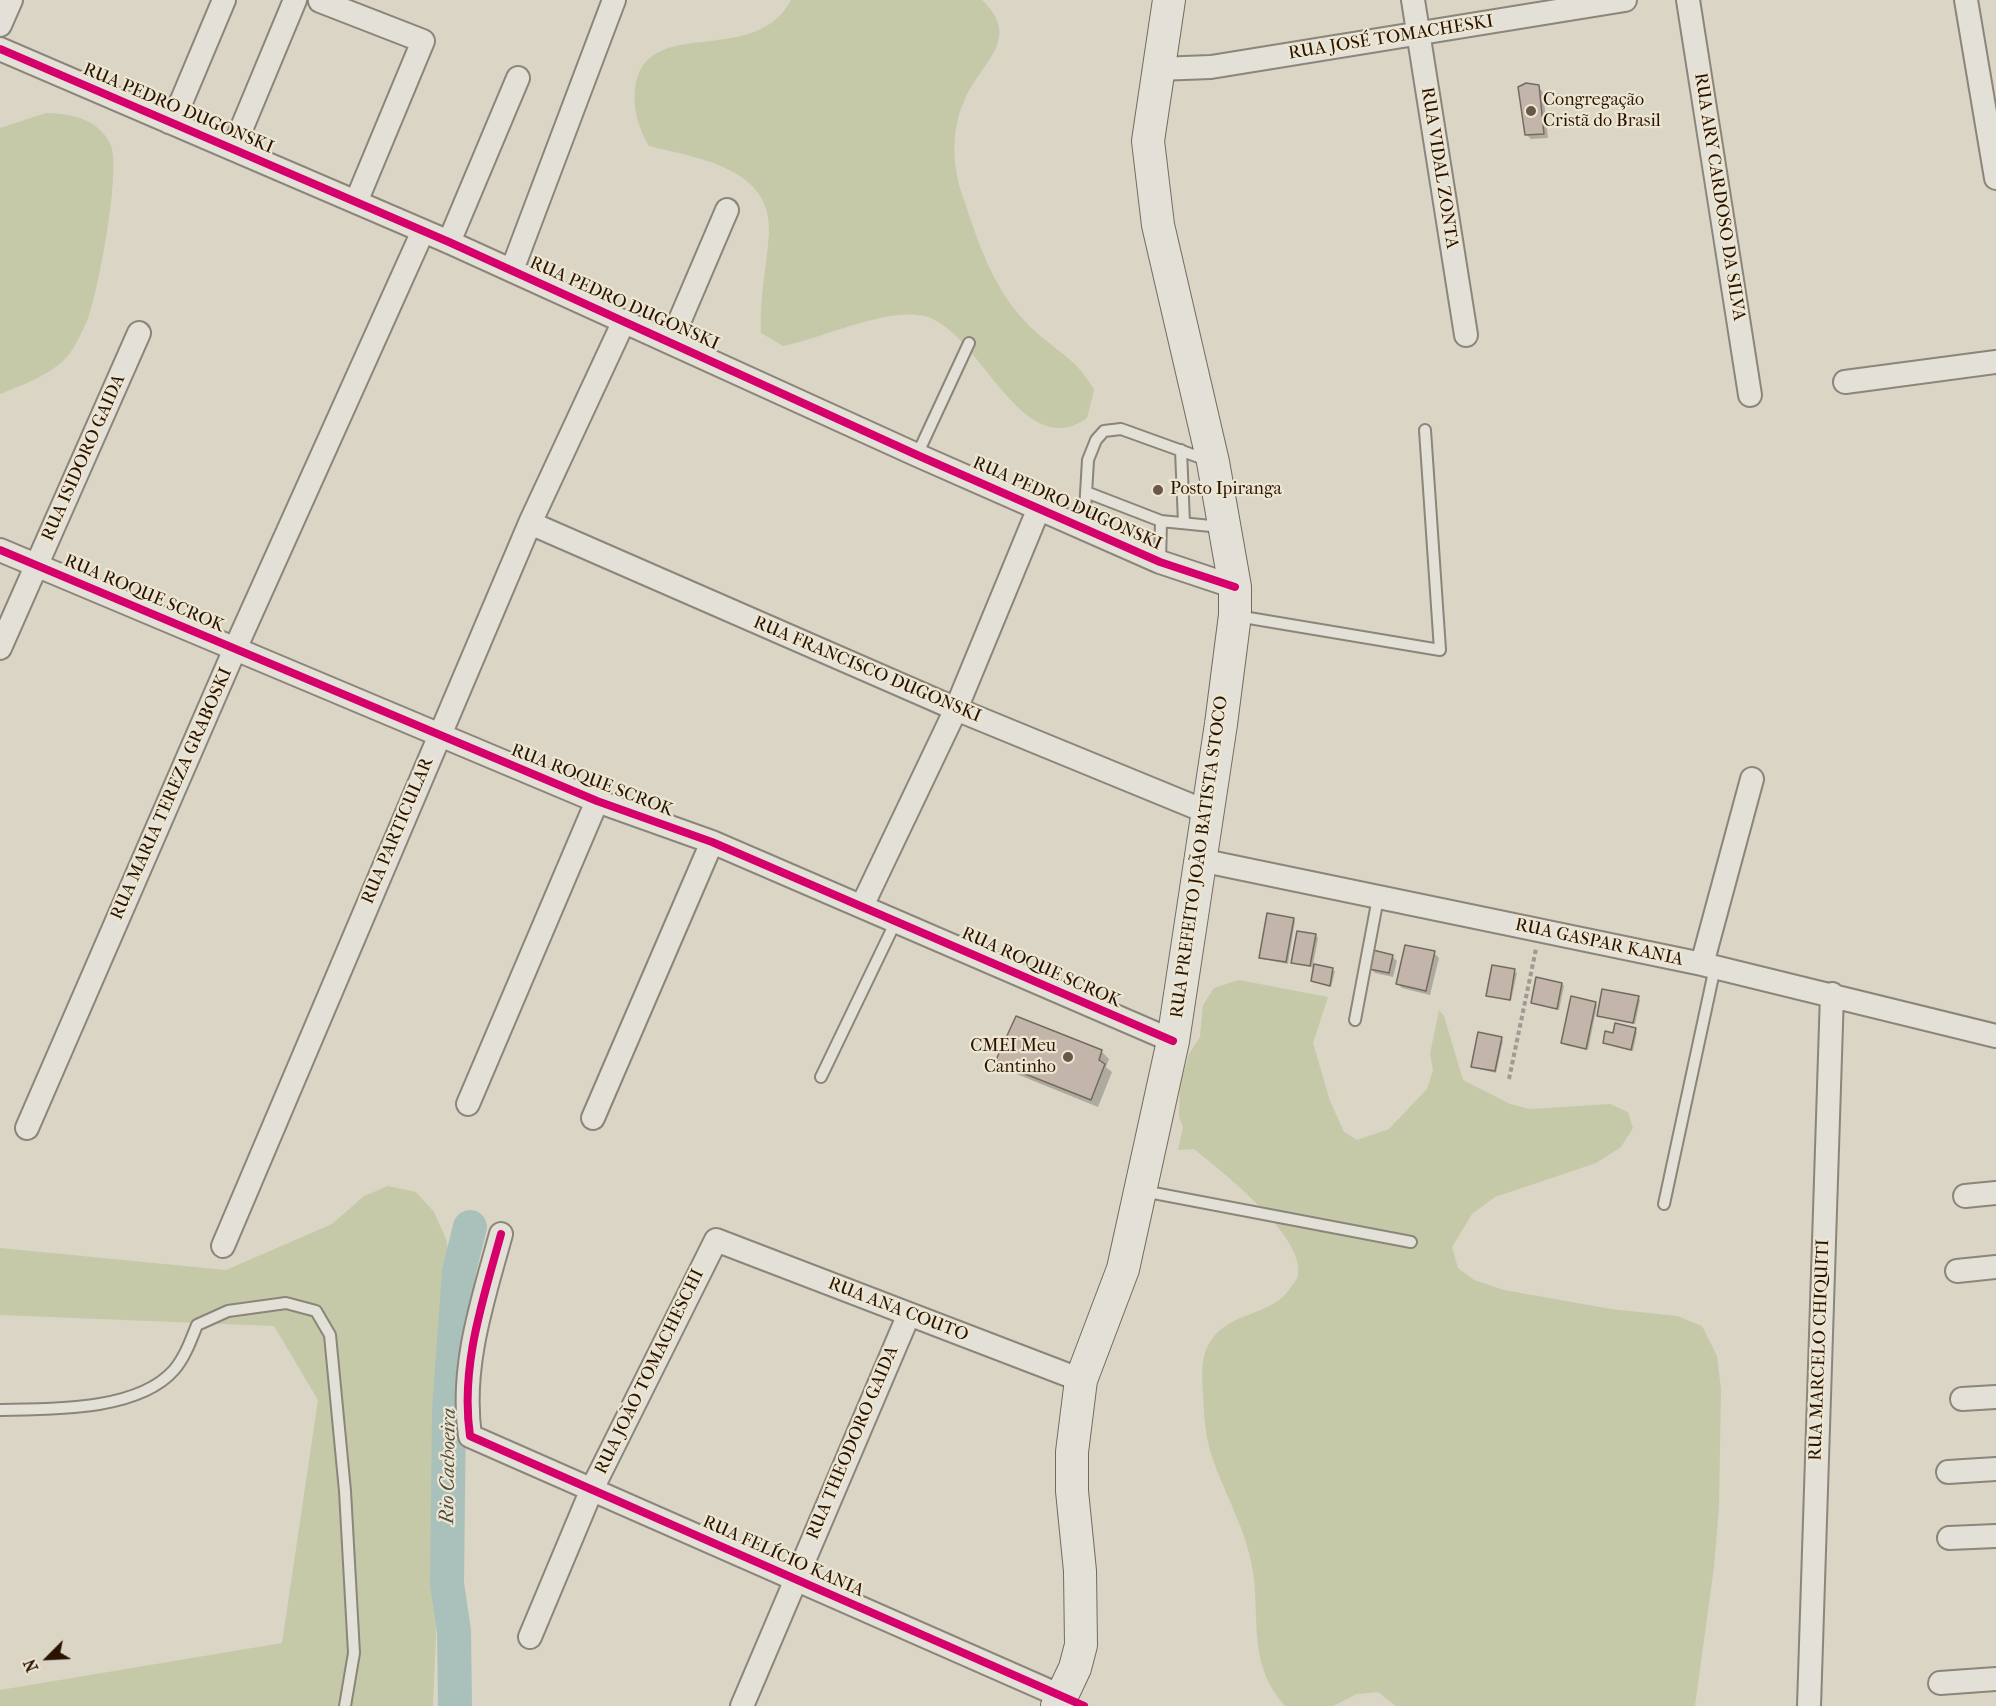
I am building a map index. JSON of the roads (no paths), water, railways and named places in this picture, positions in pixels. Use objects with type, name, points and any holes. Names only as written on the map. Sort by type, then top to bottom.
[{"type":"main road","name":"RUA PREFEITO JOÃO BATISTA STOCO","points":[[1068,1703],[1081,1645],[1081,1580],[1072,1491],[1072,1452],[1081,1380],[1123,1269],[1173,1041],[1235,601],[1213,462],[1158,225],[1148,141],[1169,0]]},
{"type":"street","points":[[0,24],[11,0]]},
{"type":"street","points":[[169,122],[182,100],[224,0]]},
{"type":"street","points":[[233,149],[295,0]]},
{"type":"street","points":[[512,270],[614,0]]},
{"type":"street","name":"RUA VIDAL ZONTA","points":[[1413,0],[1466,335]]},
{"type":"street","name":"RUA JOSÉ TOMACHESKI","points":[[1157,69],[1211,68],[1625,0]]},
{"type":"street","name":"RUA ARY CARDOSO DA SILVA","points":[[1688,0],[1750,395]]},
{"type":"street","points":[[1966,0],[1996,178]]},
{"type":"street","points":[[320,1],[423,41],[356,202]]},
{"type":"street","name":"RUA PEDRO DUGONSKI","points":[[0,49],[449,242],[671,341],[917,455],[1160,561],[1235,601]]},
{"type":"street","points":[[449,242],[518,78]]},
{"type":"street","points":[[671,341],[727,210]]},
{"type":"street","name":"RUA MARIA TEREZA GRABOSKI","points":[[27,1128],[235,649],[423,231]]},
{"type":"street","name":"RUA PARTICULAR","points":[[224,1246],[438,735],[530,523],[624,321]]},
{"type":"street","name":"RUA ISIDORO GAIDA","points":[[0,648],[139,333]]},
{"type":"street","points":[[1845,382],[1996,362]]},
{"type":"street","points":[[862,906],[956,709],[1039,508]]},
{"type":"street","name":"RUA FRANCISCO DUGONSKI","points":[[530,523],[956,709],[1207,812]]},
{"type":"street","name":"RUA ROQUE SCROK","points":[[0,550],[597,801],[712,842],[1173,1041]]},
{"type":"street","points":[[1708,965],[1752,779]]},
{"type":"street","points":[[468,1104],[597,801]]},
{"type":"street","points":[[593,1118],[712,842]]},
{"type":"street","name":"RUA GASPAR KANIA","points":[[1200,860],[1708,965],[1996,1036]]},
{"type":"street","name":"RUA MARCELO CHIQUITI","points":[[1809,1706],[1832,994]]},
{"type":"street","points":[[1965,1196],[1996,1193]]},
{"type":"street","name":"RUA FELÍCIO KANIA","points":[[501,1234],[471,1342],[467,1411],[470,1436],[794,1578],[1068,1703]]},
{"type":"street","name":"RUA ANA COUTO","points":[[716,1240],[1081,1380]]},
{"type":"street","name":"RUA JOÃO TOMACHESCHI","points":[[530,1637],[592,1489],[716,1240]]},
{"type":"street","points":[[1957,1271],[1996,1267]]},
{"type":"street","name":"RUA THEODORO GAIDA","points":[[742,1706],[794,1578],[909,1314]]},
{"type":"street","points":[[1962,1399],[1996,1397]]},
{"type":"street","points":[[1948,1472],[1996,1469]]},
{"type":"street","points":[[1949,1538],[1996,1536]]},
{"type":"street","points":[[1940,1683],[1996,1679]]},
{"type":"lane","points":[[917,455],[969,343]]},
{"type":"lane","points":[[1084,527],[1088,460],[1096,440],[1104,432],[1121,429],[1213,462]]},
{"type":"lane","points":[[1235,601],[1440,650],[1425,430]]},
{"type":"lane","points":[[1181,450],[1184,523]]},
{"type":"lane","points":[[1086,492],[1161,521],[1224,527]]},
{"type":"lane","points":[[1160,561],[1161,521]]},
{"type":"lane","points":[[1355,1020],[1378,898]]},
{"type":"lane","points":[[821,1077],[896,921]]},
{"type":"lane","points":[[1664,1204],[1708,965]]},
{"type":"lane","points":[[1141,1191],[1411,1242]]},
{"type":"lane","points":[[0,1410],[113,1402],[151,1390],[175,1370],[188,1349],[197,1325],[228,1311],[286,1303],[316,1311],[330,1335],[345,1491],[354,1653],[345,1706]]},
{"type":"waterway","name":"Rio Cachoeira","points":[[455,1706],[454,1631],[447,1584],[449,1410],[459,1271],[470,1227]]},
{"type":"place","name":"Congregação Cristã do Brasil","points":[[1531,111]]},
{"type":"place","name":"Posto Ipiranga","points":[[1158,490]]},
{"type":"place","name":"CMEI Meu Cantinho","points":[[1068,1057]]}]
